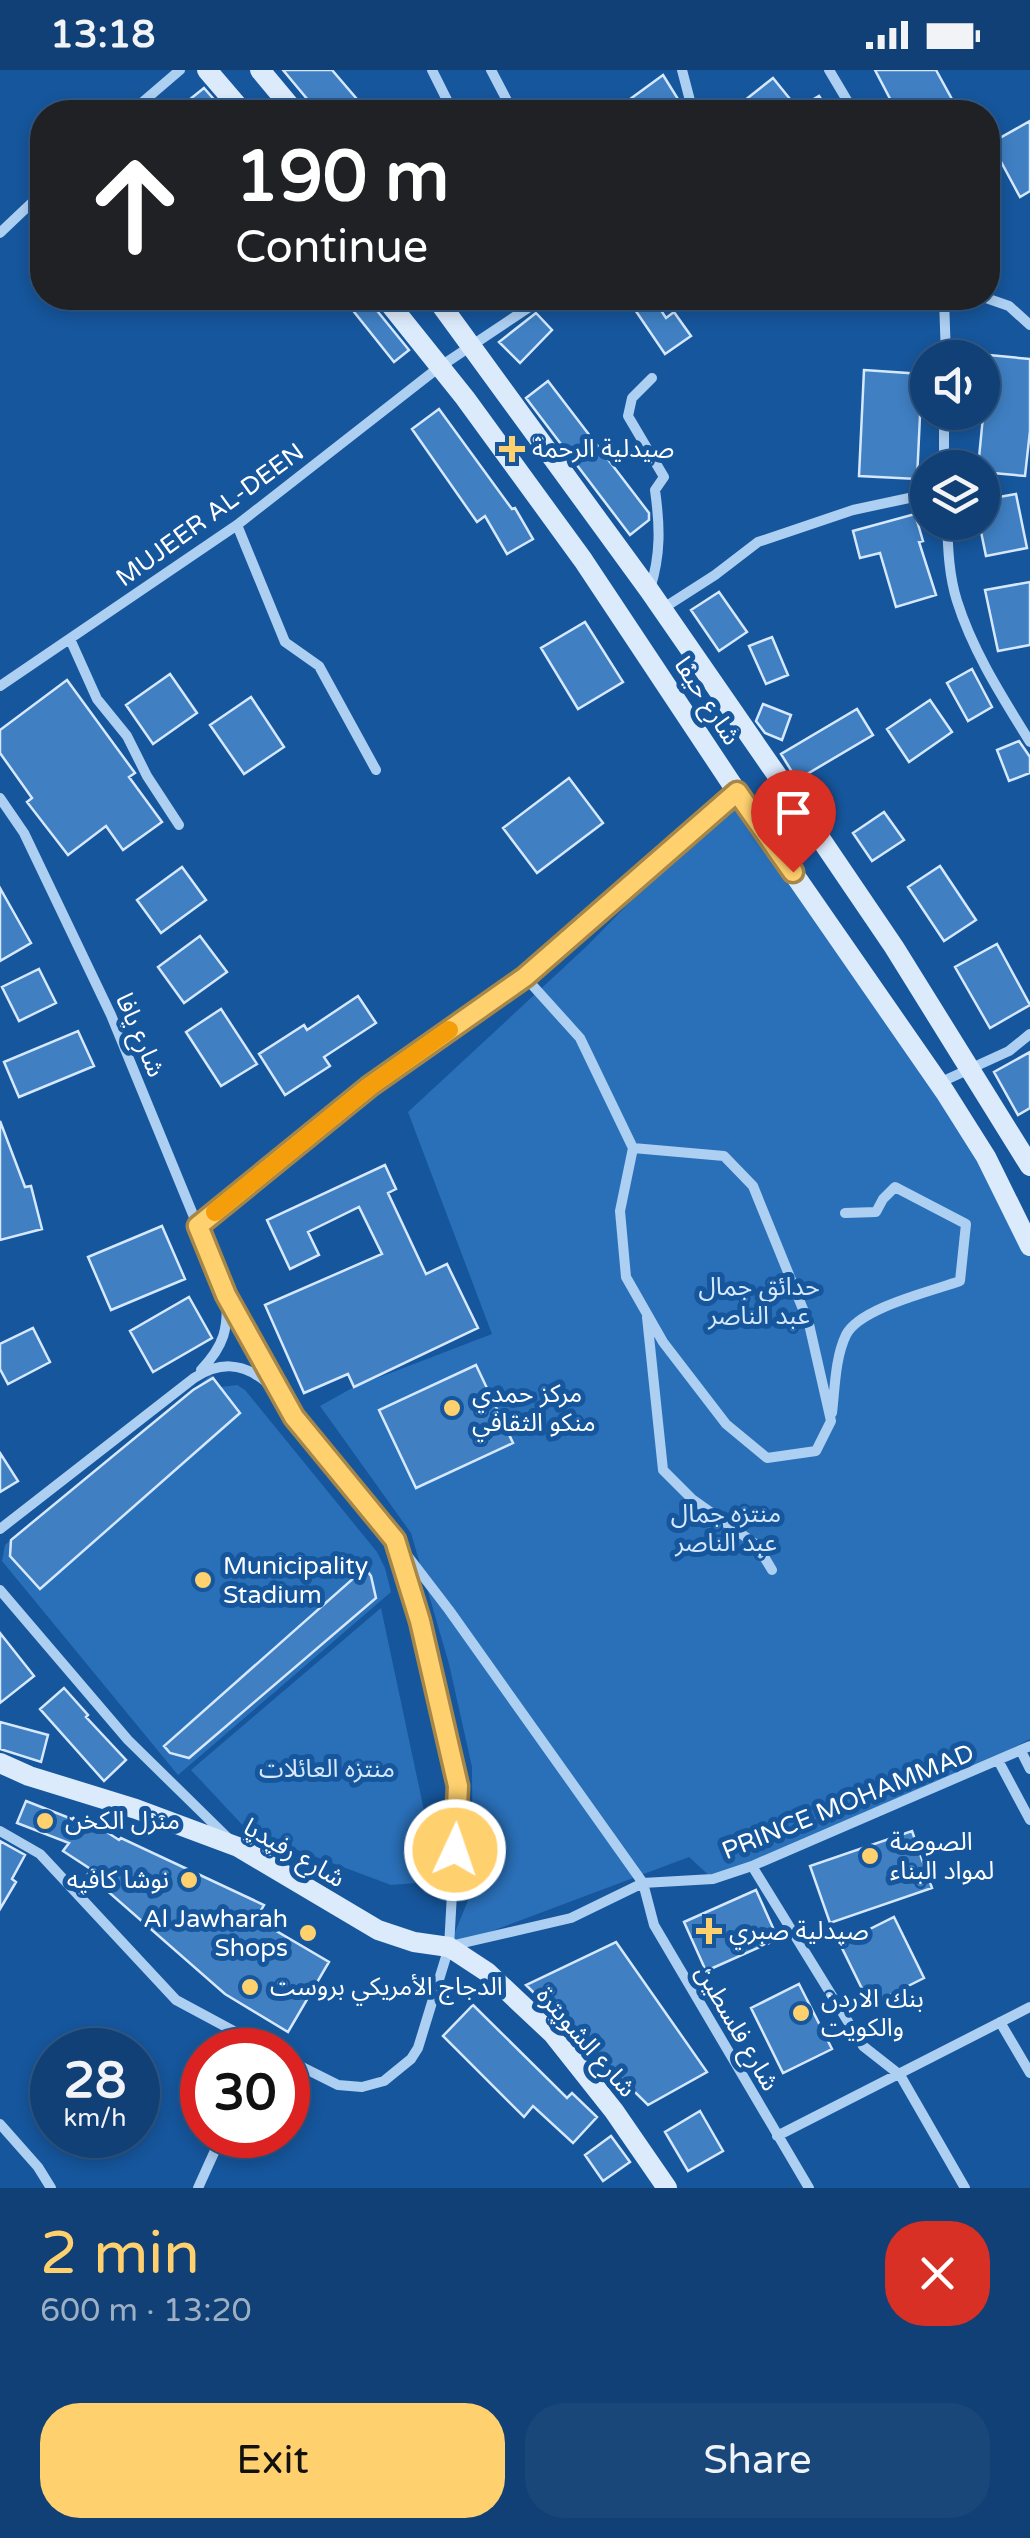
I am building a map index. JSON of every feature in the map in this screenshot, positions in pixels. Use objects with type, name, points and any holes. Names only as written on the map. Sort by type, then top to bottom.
[{"type":"main road","points":[[260,70],[285,100]]},
{"type":"main road","points":[[219,74],[235,100]]},
{"type":"main road","name":"شارع حيفا","points":[[394,310],[465,398],[582,560],[737,792],[939,1082],[986,1157],[1030,1246]]},
{"type":"main road","name":"شارع حيفا","points":[[445,310],[650,590],[894,947],[1030,1166]]},
{"type":"main road","name":"شارع رفيديا","points":[[0,1763],[238,1847],[378,1930],[414,1942],[449,1946]]},
{"type":"main road","name":"شارع الشويترة","points":[[449,1946],[488,1972],[553,2034],[614,2111],[666,2188]]},
{"type":"street","points":[[145,100],[180,70]]},
{"type":"street","points":[[432,70],[447,100]]},
{"type":"street","points":[[490,70],[507,100]]},
{"type":"street","points":[[682,70],[691,100]]},
{"type":"street","points":[[828,70],[847,100]]},
{"type":"street","points":[[0,233],[30,204]]},
{"type":"street","points":[[1000,303],[1030,324]]},
{"type":"street","name":"MUJEER AL-DEEN","points":[[0,686],[237,525],[438,368],[524,310]]},
{"type":"street","points":[[944,310],[945,340]]},
{"type":"street","points":[[650,590],[659,558],[655,490],[664,477],[628,416],[632,398],[652,378]]},
{"type":"street","points":[[662,609],[715,576],[740,552],[758,542],[853,510],[910,498]]},
{"type":"street","points":[[237,525],[285,642],[319,666],[376,770]]},
{"type":"street","points":[[947,540],[957,601],[996,688],[1030,742]]},
{"type":"street","points":[[70,639],[97,699],[127,736],[147,776],[179,824]]},
{"type":"street","points":[[198,1226],[370,1086],[525,977],[737,792]]},
{"type":"street","name":"شارع يافا","points":[[0,798],[24,833],[111,1014],[226,1295],[294,1417]]},
{"type":"street","points":[[525,977],[580,1038],[633,1148],[620,1211],[626,1277],[663,1342],[726,1424],[768,1458],[816,1451],[831,1421],[839,1356],[848,1330],[872,1312],[960,1281],[966,1224],[894,1188],[876,1212],[845,1214]]},
{"type":"street","points":[[939,1082],[1009,1051],[1030,1034]]},
{"type":"street","points":[[633,1148],[724,1156],[753,1186],[809,1324],[831,1421]]},
{"type":"street","points":[[194,1378],[214,1357],[226,1336],[226,1295]]},
{"type":"street","points":[[646,1311],[663,1470],[692,1500],[757,1546],[772,1570]]},
{"type":"street","points":[[0,1529],[194,1378],[208,1369],[238,1366],[265,1381],[395,1540],[420,1621],[458,1786],[449,1946],[418,2048],[394,2075],[373,2085],[350,2087],[310,2072]]},
{"type":"street","name":"شارع فلسطين","points":[[395,1540],[643,1883],[654,1925],[809,2188]]},
{"type":"street","points":[[0,1590],[128,1740],[238,1847]]},
{"type":"street","points":[[1026,1749],[1030,1769]]},
{"type":"street","name":"PRINCE MOHAMMAD","points":[[449,1946],[571,1918],[643,1883],[713,1878],[752,1866],[1026,1749]]},
{"type":"street","points":[[1000,1762],[1030,1820]]},
{"type":"street","points":[[0,1831],[40,1854],[176,2000],[227,2028]]},
{"type":"street","points":[[752,1866],[862,2046],[900,2076],[965,2188]]},
{"type":"street","points":[[777,2136],[1030,2007]]},
{"type":"street","points":[[1000,2022],[1030,2073]]},
{"type":"street","points":[[0,2124],[51,2188]]},
{"type":"street","points":[[198,2188],[212,2158]]},
{"type":"green space","name":"منتزه جمال عبد الناصر","points":[[737,792],[1010,1203],[1030,1252],[1030,1739],[919,1796],[713,1879],[689,1857],[449,1947],[473,1888],[472,1767],[449,1664],[411,1533],[320,1406],[354,1387],[492,1334],[408,1112],[587,946]]},
{"type":"green space","name":"Municipality Stadium","points":[[211,1375],[221,1387],[237,1385],[245,1390],[377,1552],[391,1592],[178,1775],[2,1561],[5,1545]]},
{"type":"green space","name":"منتزه العائلات","points":[[381,1608],[439,1881],[391,1885],[249,1832],[191,1770]]},
{"type":"building","points":[[283,70],[332,70],[358,100],[308,100]]},
{"type":"building","points":[[875,70],[936,70],[952,100],[891,100]]},
{"type":"building","points":[[663,75],[678,99],[676,100],[629,100]]},
{"type":"building","points":[[773,78],[790,99],[789,100],[745,100]]},
{"type":"building","points":[[204,88],[214,100],[189,100]]},
{"type":"building","points":[[1030,121],[1030,191],[1020,197],[1000,160],[1000,138]]},
{"type":"building","points":[[353,310],[376,310],[409,350],[394,362]]},
{"type":"building","points":[[635,310],[661,310],[666,318],[674,312],[691,336],[665,354]]},
{"type":"building","points":[[536,313],[552,330],[520,363],[499,342]]},
{"type":"building","points":[[1000,356],[1030,359],[1030,431],[1025,476],[1000,474],[1000,450],[980,450],[982,430],[1000,430]]},
{"type":"building","points":[[864,370],[910,373],[910,430],[919,430],[918,450],[910,450],[910,479],[859,476]]},
{"type":"building","points":[[548,381],[649,513],[649,520],[630,535],[526,398]]},
{"type":"building","points":[[439,409],[515,508],[533,539],[507,554],[485,516],[477,522],[412,429]]},
{"type":"building","points":[[1016,494],[1027,548],[986,556],[983,540],[1000,540],[1000,497]]},
{"type":"building","points":[[910,515],[910,540],[923,540],[919,542],[936,595],[896,607],[880,553],[860,558],[853,531]]},
{"type":"building","points":[[1030,582],[1030,645],[998,651],[985,590]]},
{"type":"building","points":[[719,592],[747,632],[719,651],[691,610]]},
{"type":"building","points":[[585,622],[623,682],[578,709],[541,648]]},
{"type":"building","points":[[772,637],[788,675],[766,684],[749,646]]},
{"type":"building","points":[[972,669],[992,707],[968,721],[947,683]]},
{"type":"building","points":[[170,674],[197,713],[153,744],[126,705]]},
{"type":"building","points":[[67,680],[135,773],[129,777],[162,822],[123,850],[106,826],[68,855],[27,802],[32,798],[0,753],[0,730]]},
{"type":"building","points":[[251,697],[284,747],[244,774],[210,725]]},
{"type":"building","points":[[930,700],[952,732],[909,762],[887,729]]},
{"type":"building","points":[[763,704],[791,715],[782,740],[765,733],[756,721]]},
{"type":"building","points":[[857,709],[873,735],[797,780],[781,754]]},
{"type":"building","points":[[1019,741],[1030,757],[1030,773],[1009,781],[997,750]]},
{"type":"building","points":[[569,778],[603,823],[537,873],[503,828]]},
{"type":"building","points":[[884,812],[904,840],[872,861],[853,833]]},
{"type":"building","points":[[940,866],[976,920],[944,941],[908,887]]},
{"type":"building","points":[[182,867],[206,900],[161,933],[137,900]]},
{"type":"building","points":[[0,888],[31,943],[0,961]]},
{"type":"building","points":[[200,936],[227,972],[184,1003],[158,967]]},
{"type":"building","points":[[997,944],[1030,1005],[990,1028],[955,967]]},
{"type":"building","points":[[39,969],[56,1003],[19,1021],[2,987]]},
{"type":"building","points":[[358,996],[376,1023],[324,1057],[330,1066],[285,1095],[259,1054],[304,1025],[307,1030]]},
{"type":"building","points":[[221,1009],[257,1064],[221,1086],[186,1032]]},
{"type":"building","points":[[78,1031],[94,1066],[19,1097],[4,1062]]},
{"type":"building","points":[[1030,1052],[1030,1108],[1018,1115],[994,1072]]},
{"type":"building","points":[[0,1121],[25,1187],[31,1186],[42,1229],[0,1240]]},
{"type":"building","points":[[385,1165],[396,1189],[388,1193],[426,1274],[447,1264],[478,1328],[354,1387],[348,1374],[304,1393],[265,1305],[382,1254],[359,1207],[308,1232],[319,1255],[290,1269],[267,1220]]},
{"type":"building","points":[[162,1226],[185,1279],[111,1310],[88,1257]]},
{"type":"building","points":[[189,1297],[212,1338],[153,1372],[130,1331]]},
{"type":"building","points":[[33,1328],[50,1362],[8,1384],[0,1369],[0,1344]]},
{"type":"building","points":[[476,1365],[513,1443],[416,1488],[379,1410]]},
{"type":"building","points":[[213,1378],[240,1413],[40,1589],[10,1556],[11,1540],[193,1390]]},
{"type":"building","points":[[0,1453],[18,1481],[0,1492]]},
{"type":"building","points":[[365,1568],[376,1598],[189,1758],[170,1753],[164,1746]]},
{"type":"building","points":[[0,1633],[34,1676],[0,1703]]},
{"type":"building","points":[[64,1688],[126,1760],[104,1781],[40,1709]]},
{"type":"building","points":[[0,1722],[48,1735],[41,1762],[0,1749]]},
{"type":"building","points":[[26,1801],[82,1823],[85,1818],[119,1840],[264,1905],[256,1919],[329,1962],[290,2028],[281,2028],[225,1994],[88,1874],[92,1870],[63,1851],[69,1843],[17,1823]]},
{"type":"building","points":[[912,1831],[932,1888],[830,1923],[810,1866]]},
{"type":"building","points":[[0,1841],[25,1855],[12,1879],[16,1882],[0,1909]]},
{"type":"building","points":[[756,1890],[778,1939],[706,1971],[684,1922]]},
{"type":"building","points":[[894,1917],[924,1978],[870,2005],[840,1944]]},
{"type":"building","points":[[616,1942],[707,2072],[648,2105],[526,1985]]},
{"type":"building","points":[[799,1984],[832,2049],[783,2073],[751,2008]]},
{"type":"building","points":[[473,2005],[567,2098],[572,2093],[597,2117],[573,2143],[533,2106],[524,2117],[443,2036]]},
{"type":"building","points":[[700,2111],[723,2151],[688,2171],[665,2132]]},
{"type":"building","points":[[611,2136],[630,2162],[603,2181],[585,2155]]},
{"type":"slow traffic","points":[[215,1212],[370,1086],[449,1030]]},
{"type":"place","name":"صيدلية الرحمة","points":[[512,449]]},
{"type":"place","name":"مركز حمدي منكو الثقافي","points":[[452,1408]]},
{"type":"place","name":"Municipality Stadium","points":[[203,1580]]},
{"type":"place","name":"منزل الكخن","points":[[45,1821]]},
{"type":"place","name":"الصوصة لمواد البناء","points":[[870,1856]]},
{"type":"place","name":"نوشا كافيه","points":[[189,1880]]},
{"type":"place","name":"صيدلية صبري","points":[[709,1931]]},
{"type":"place","name":"Al Jawharah Shops","points":[[308,1933]]},
{"type":"place","name":"الدجاج الأمريكي بروست","points":[[250,1987]]},
{"type":"place","name":"بنك الاردن والكويت","points":[[801,2013]]},
{"type":"route","points":[[455,1850],[458,1786],[420,1621],[395,1540],[294,1417],[226,1295],[198,1226],[370,1086],[525,977],[737,792],[793,872]]},
{"type":"park label","name":"حدائق جمال عبد الناصر","points":[[759,1302]]}]
